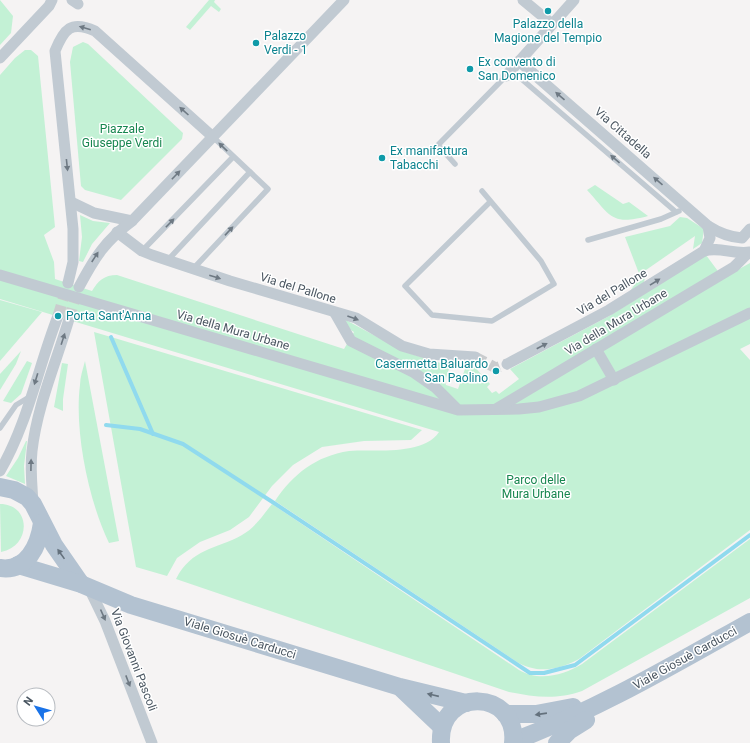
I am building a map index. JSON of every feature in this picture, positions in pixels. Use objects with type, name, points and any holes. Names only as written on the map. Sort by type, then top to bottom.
[{"type":"main road","points":[[0,487],[14,490],[27,497],[33,504],[42,523],[85,586]]},
{"type":"main road","points":[[7,570],[24,562],[34,550],[39,538],[42,523]]},
{"type":"main road","name":"Viale Giosuè Carducci","points":[[7,570],[85,586],[131,605],[400,687],[466,703]]},
{"type":"main road","name":"Viale Giosuè Carducci","points":[[514,742],[620,694],[750,622]]},
{"type":"main road","name":"Viale Giosuè Carducci","points":[[400,687],[442,735]]},
{"type":"main road","name":"Viale Giosuè Carducci","points":[[506,714],[525,716],[548,712],[620,694]]},
{"type":"main road","name":"Viale Giosuè Carducci","points":[[557,743],[570,730],[609,704],[620,694]]},
{"type":"main road","points":[[442,735],[451,712],[466,703],[477,701],[488,702],[506,714],[512,726],[514,742]]},
{"type":"street","points":[[0,58],[18,40],[52,0]]},
{"type":"street","points":[[79,287],[97,253],[117,232],[132,221],[343,0]]},
{"type":"street","points":[[523,0],[552,24]]},
{"type":"street","points":[[509,73],[574,0]]},
{"type":"street","points":[[68,283],[73,262],[71,202],[55,51],[62,35],[71,27],[82,25],[95,31],[213,137]]},
{"type":"street","name":"Via Cittadella","points":[[519,61],[708,226],[720,234],[742,238]]},
{"type":"street","points":[[71,202],[94,213],[132,221]]},
{"type":"street","points":[[704,251],[710,238],[708,226]]},
{"type":"street","points":[[745,252],[738,244],[750,229]]},
{"type":"street","name":"Via del Pallone","points":[[117,232],[147,253],[192,270],[356,318],[402,346],[429,354],[475,357]]},
{"type":"street","points":[[704,251],[713,248],[745,252]]},
{"type":"street","name":"Via del Pallone","points":[[507,364],[609,310],[704,251]]},
{"type":"street","name":"Via della Mura Urbane","points":[[494,410],[734,267],[745,252]]},
{"type":"street","name":"Via della Mura Urbane","points":[[0,275],[458,410],[494,410],[539,406],[578,396],[614,380],[750,313]]},
{"type":"street","points":[[335,313],[351,342],[413,372],[436,388],[458,410]]},
{"type":"street","points":[[0,471],[13,449],[31,396],[64,318],[35,435],[31,464],[33,504]]},
{"type":"street","points":[[596,349],[614,380]]},
{"type":"street","name":"Via Giovanni Pascoli","points":[[85,586],[105,621],[152,743]]},
{"type":"lane","points":[[455,164],[438,145],[509,73],[676,212]]},
{"type":"lane","points":[[192,270],[268,189],[213,137]]},
{"type":"lane","points":[[147,253],[233,157]]},
{"type":"lane","points":[[167,261],[250,172]]},
{"type":"lane","points":[[482,191],[541,261],[554,284],[492,321],[432,315],[405,286],[490,202]]},
{"type":"lane","points":[[588,240],[661,219],[688,207]]},
{"type":"lane","points":[[0,428],[16,405],[31,396]]},
{"type":"green space","points":[[0,0],[13,16],[11,33],[0,45]]},
{"type":"green space","points":[[209,0],[215,0],[214,2],[221,9],[219,12],[211,6],[190,30],[186,27]]},
{"type":"green space","name":"Piazzale Giuseppe Verdi","points":[[83,42],[88,44],[183,133],[182,139],[121,200],[85,190],[81,186],[70,62],[73,47]]},
{"type":"green space","name":"Parco delle Mura Urbane","points":[[25,50],[31,50],[38,56],[55,227],[44,235],[54,262],[55,279],[92,291],[105,277],[117,275],[344,349],[354,332],[346,327],[344,319],[405,352],[447,365],[449,369],[445,381],[446,385],[458,389],[465,369],[471,363],[490,384],[487,387],[492,393],[496,391],[499,394],[519,379],[510,369],[611,315],[706,255],[723,278],[750,263],[750,344],[740,349],[750,360],[750,530],[579,659],[564,666],[548,669],[532,668],[517,662],[275,501],[290,482],[306,468],[326,457],[349,451],[398,450],[410,448],[422,445],[432,440],[439,432],[0,299],[0,75],[15,58]]},
{"type":"green space","points":[[595,185],[623,204],[629,202],[648,216],[626,220],[613,216],[607,212],[587,190]]},
{"type":"green space","points":[[80,215],[93,221],[110,223],[92,244],[83,262],[79,261],[82,237]]},
{"type":"green space","points":[[680,217],[687,218],[704,229],[702,243],[693,249],[695,236],[646,270],[644,283],[629,293],[640,276],[625,237],[670,226]]},
{"type":"green space","points":[[0,300],[42,312],[0,361]]},
{"type":"green space","points":[[94,332],[422,430],[411,440],[364,441],[322,447],[293,465],[272,486],[249,517],[230,530],[200,542],[177,558],[167,576],[136,567]]},
{"type":"green space","points":[[21,351],[16,364],[0,390],[0,374]]},
{"type":"green space","points":[[27,361],[32,363],[21,394],[11,403],[3,401]]},
{"type":"green space","points":[[85,361],[119,541],[109,543],[89,487],[81,444],[79,423],[80,379]]},
{"type":"green space","points":[[62,363],[68,364],[63,399],[63,411],[54,407]]},
{"type":"green space","points":[[26,441],[24,466],[25,484],[6,476],[18,458]]},
{"type":"green space","points":[[0,504],[10,506],[18,511],[24,526],[18,542],[11,548],[1,552]]},
{"type":"green space","points":[[272,504],[519,670],[535,676],[551,676],[559,674],[582,664],[750,539],[750,598],[582,691],[554,697],[509,692],[176,579],[189,561],[197,555],[232,540],[251,529]]},
{"type":"waterway","points":[[111,337],[153,434]]},
{"type":"waterway","points":[[106,425],[140,429],[183,444],[530,673],[544,673],[575,665],[750,535]]},
{"type":"tunnel","points":[[58,316],[68,283]]},
{"type":"tunnel","points":[[69,319],[78,289]]},
{"type":"tunnel","points":[[475,357],[496,368],[507,364]]},
{"type":"place","name":"Palazzo della Magione del Tempio","points":[[548,11]]},
{"type":"place","name":"Palazzo Verdi - 1","points":[[256,43]]},
{"type":"place","name":"Ex convento di San Domenico","points":[[470,69]]},
{"type":"place","name":"Ex manifattura Tabacchi","points":[[382,158]]},
{"type":"place","name":"Porta Sant'Anna","points":[[58,316]]},
{"type":"place","name":"Casermetta Baluardo San Paolino","points":[[496,371]]}]
